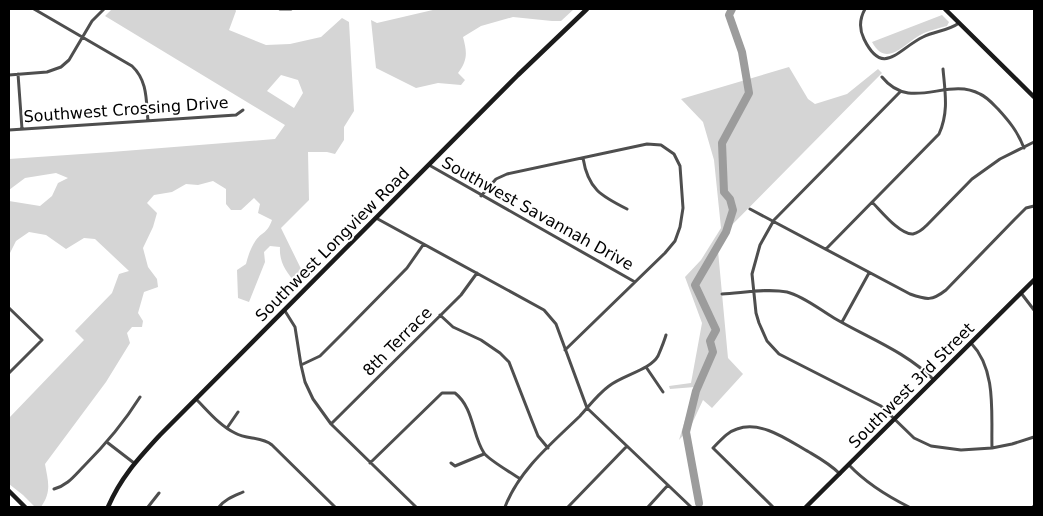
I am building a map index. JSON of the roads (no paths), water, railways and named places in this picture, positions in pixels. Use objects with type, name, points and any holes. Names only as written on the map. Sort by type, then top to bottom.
[{"type":"street","points":[[34,9],[132,66],[139,73],[145,85],[148,121]]},
{"type":"street","points":[[9,75],[47,72],[61,67],[69,60],[93,20],[104,9]]},
{"type":"street","points":[[280,9],[291,9]]},
{"type":"street","name":"Southwest Longview Road","points":[[108,507],[119,484],[134,463],[586,9]]},
{"type":"street","points":[[866,9],[860,23],[862,34],[870,50],[883,58],[893,57],[920,38],[952,28],[959,22]]},
{"type":"street","points":[[945,9],[1034,97]]},
{"type":"street","points":[[826,249],[939,134],[945,121],[947,105],[943,69]]},
{"type":"street","points":[[18,74],[22,129]]},
{"type":"street","points":[[882,77],[889,86],[900,92],[917,94],[945,90],[965,90],[980,94],[992,103],[1013,126],[1024,148]]},
{"type":"street","points":[[900,92],[774,220],[760,245],[754,261],[752,274],[756,313],[763,334],[767,342],[780,354],[881,406],[914,438],[932,446],[961,450],[992,448],[1034,437]]},
{"type":"street","name":"Southwest Crossing Drive","points":[[9,130],[236,115],[243,110]]},
{"type":"street","points":[[872,202],[904,233],[913,234],[927,225],[972,179],[1000,159],[1034,142]]},
{"type":"street","points":[[481,196],[496,179],[508,174],[647,144],[661,145],[674,154],[680,166],[683,208],[680,226],[674,241],[665,253],[565,350]]},
{"type":"street","points":[[583,158],[585,172],[590,183],[605,198],[627,209]]},
{"type":"street","name":"Southwest Savannah Drive","points":[[429,165],[635,282]]},
{"type":"street","points":[[750,209],[774,220],[869,273],[924,299],[936,298],[946,290],[1026,208],[1034,206]]},
{"type":"street","points":[[376,218],[544,310],[556,324],[587,408],[691,507]]},
{"type":"street","points":[[300,365],[320,356],[407,268],[423,245]]},
{"type":"street","name":"8th Terrace","points":[[331,424],[461,295],[477,273]]},
{"type":"street","points":[[842,322],[869,273]]},
{"type":"street","name":"Southwest 3rd Street","points":[[806,507],[1034,280]]},
{"type":"street","points":[[722,294],[778,291],[796,295],[842,322],[898,351],[912,360],[934,380]]},
{"type":"street","points":[[1021,293],[1034,310]]},
{"type":"street","points":[[9,308],[42,340],[9,373]]},
{"type":"street","points":[[285,311],[295,327],[300,365],[313,399],[331,424],[416,507]]},
{"type":"street","points":[[440,315],[453,327],[481,340],[500,353],[509,362],[538,436],[548,448]]},
{"type":"street","points":[[505,507],[519,478],[607,388],[618,379],[646,367],[657,357],[666,335]]},
{"type":"street","points":[[971,343],[982,357],[989,373],[992,448]]},
{"type":"street","points":[[646,367],[663,392]]},
{"type":"street","points":[[370,463],[442,393],[455,393],[462,398],[484,454],[519,478]]},
{"type":"street","points":[[54,489],[64,486],[108,443],[126,420],[140,397]]},
{"type":"street","points":[[196,399],[236,434],[268,442],[335,507]]},
{"type":"street","points":[[227,428],[238,412]]},
{"type":"street","points":[[773,507],[713,448],[726,435],[739,428],[748,427],[774,432],[820,458],[840,474]]},
{"type":"street","points":[[108,443],[134,463]]},
{"type":"street","points":[[568,507],[627,446]]},
{"type":"street","points":[[451,463],[455,466],[484,454]]},
{"type":"street","points":[[849,465],[862,479],[909,507]]},
{"type":"street","points":[[648,507],[668,485]]},
{"type":"street","points":[[9,491],[25,507]]},
{"type":"street","points":[[219,507],[222,502],[231,496],[243,492]]},
{"type":"street","points":[[148,507],[159,493]]},
{"type":"waterway","points":[[699,503],[686,432],[696,391],[713,352],[710,341],[716,330],[695,285],[726,232],[733,210],[730,199],[724,192],[722,143],[749,93],[742,52],[729,15],[732,9]]}]
